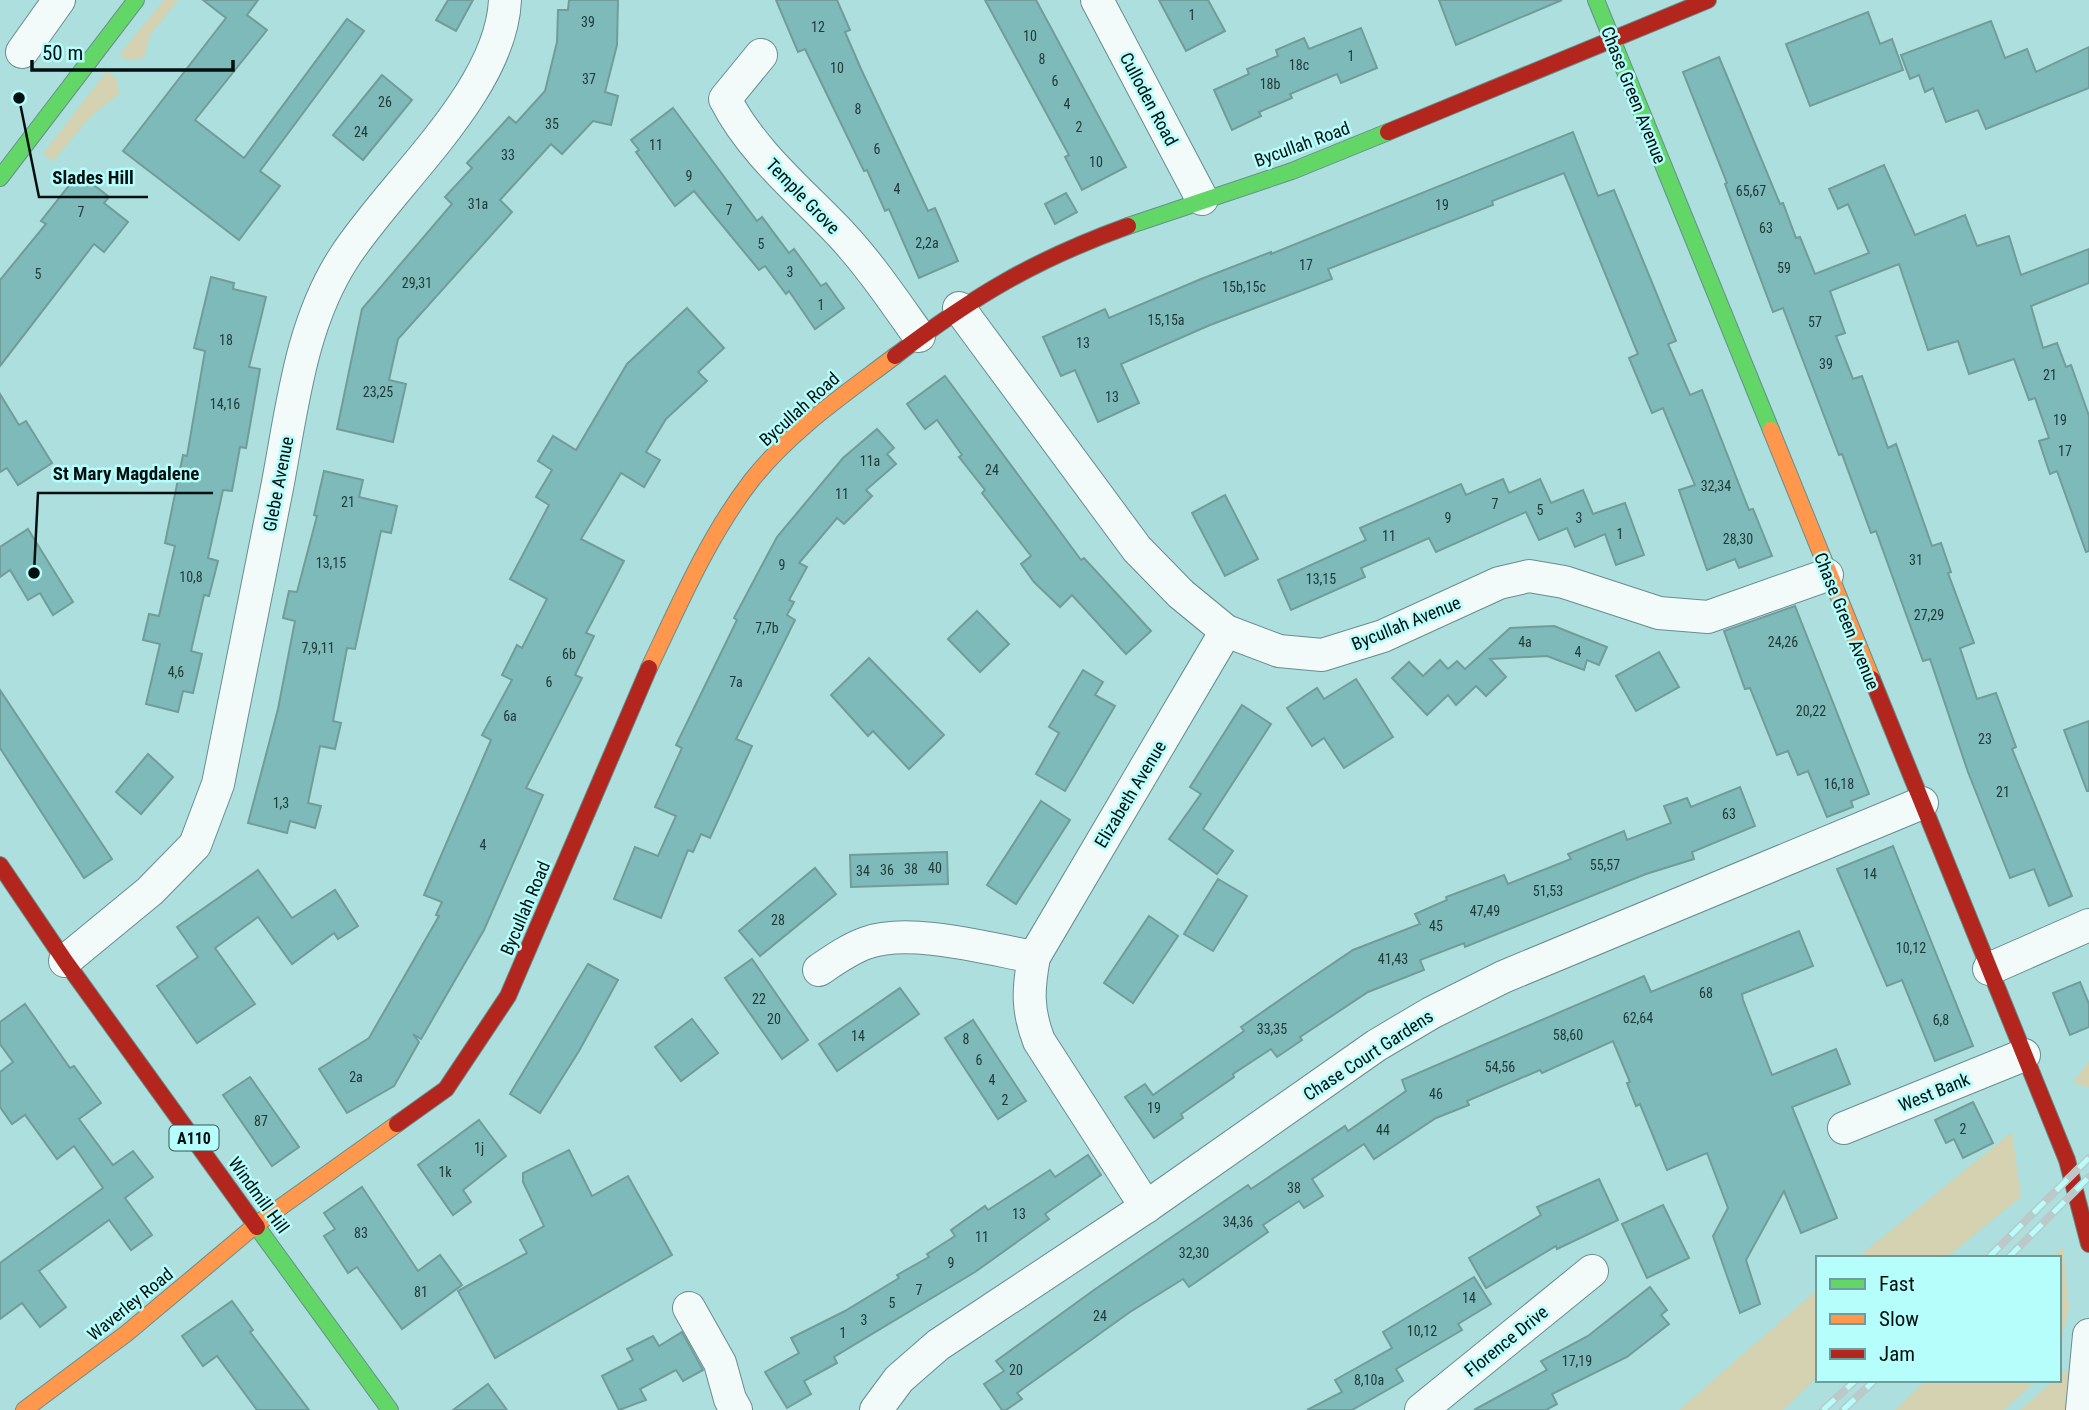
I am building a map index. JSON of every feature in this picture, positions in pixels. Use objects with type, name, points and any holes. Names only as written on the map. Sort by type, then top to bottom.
[{"type":"street","points":[[22,52],[59,0]]},
{"type":"street","points":[[0,178],[135,0]]},
{"type":"street","name":"Glebe Avenue","points":[[65,961],[169,873],[195,845],[203,831],[218,784],[309,327],[346,254],[472,92],[490,62],[501,32],[505,0]]},
{"type":"street","name":"Culloden Road","points":[[1097,0],[1202,199]]},
{"type":"street","name":"Chase Green Avenue","points":[[1596,0],[1827,575],[2067,1160],[2089,1244]]},
{"type":"street","name":"Bycullah Road","points":[[257,1224],[446,1089],[508,996],[642,682],[722,523],[751,481],[809,422],[919,336],[1018,272],[1072,247],[1202,199],[1292,171],[1708,0]]},
{"type":"street","name":"Temple Grove","points":[[761,55],[725,99],[734,116],[761,151],[873,272],[919,336]]},
{"type":"street","name":"Bycullah Avenue","points":[[959,308],[1137,549],[1181,594],[1226,631],[1279,651],[1322,655],[1383,636],[1500,583],[1529,576],[1564,582],[1659,613],[1708,617],[1827,575]]},
{"type":"street","name":"Elizabeth Avenue","points":[[1146,1206],[1039,1041],[1030,1017],[1028,992],[1034,957],[1226,631]]},
{"type":"street","name":"Chase Court Gardens","points":[[876,1410],[899,1379],[938,1345],[1146,1206],[1377,1045],[1431,1013],[1503,977],[1922,803]]},
{"type":"street","name":"Windmill Hill","points":[[0,865],[65,961],[390,1410]]},
{"type":"street","points":[[1989,969],[2089,925]]},
{"type":"street","points":[[819,970],[846,953],[883,940],[938,939],[1034,957]]},
{"type":"street","name":"West Bank","points":[[1844,1128],[2024,1055]]},
{"type":"street","name":"Waverley Road","points":[[24,1410],[127,1333],[257,1224]]},
{"type":"street","name":"Florence Drive","points":[[1421,1410],[1592,1271]]},
{"type":"street","points":[[689,1308],[720,1363],[730,1399],[736,1410]]},
{"type":"street","points":[[2082,1410],[2089,1335]]},
{"type":"shaded area","points":[[164,0],[178,0],[150,35],[144,58],[126,60],[120,54]]},
{"type":"shaded area","points":[[107,71],[117,79],[119,94],[91,116],[53,161],[43,154]]},
{"type":"shaded area","points":[[2089,1061],[2089,1088],[2073,1082]]},
{"type":"shaded area","points":[[2012,1132],[2021,1197],[1948,1256],[1859,1256]]},
{"type":"shaded area","points":[[2063,1247],[2069,1308],[2061,1341],[2061,1256],[2054,1256]]},
{"type":"shaded area","points":[[1816,1291],[1816,1379],[1783,1410],[1679,1410]]},
{"type":"shaded area","points":[[2068,1368],[2068,1410],[2020,1410],[2052,1382],[2061,1382],[2061,1374]]},
{"type":"shaded area","points":[[1924,1382],[2035,1382],[2004,1410],[1895,1410]]},
{"type":"building","points":[[203,0],[258,0],[247,15],[267,30],[195,120],[244,158],[347,19],[364,31],[260,171],[280,186],[239,240],[123,151],[226,18]]},
{"type":"building","points":[[448,0],[473,0],[456,31],[436,20]]},
{"type":"building","points":[[569,0],[618,0],[617,45],[605,92],[618,96],[611,125],[593,121],[562,154],[551,144],[500,200],[512,212],[398,339],[389,380],[406,384],[393,442],[337,429],[362,309],[452,204],[445,197],[472,168],[467,163],[509,117],[516,123],[545,91],[557,42],[558,10],[568,10]]},
{"type":"building","points":[[776,0],[837,0],[850,30],[845,32],[861,69],[928,211],[935,208],[958,261],[919,278],[889,209],[885,211],[867,170],[864,171],[805,49],[798,52]]},
{"type":"building","points":[[985,0],[1036,0],[1126,167],[1082,190],[1065,157],[1069,155]]},
{"type":"building","points":[[1159,0],[1208,0],[1225,31],[1186,51]]},
{"type":"building","points":[[1439,0],[1562,0],[1456,45]]},
{"type":"building","points":[[1868,12],[1880,44],[1892,39],[1903,70],[1810,106],[1786,44]]},
{"type":"building","points":[[1991,21],[2005,58],[2027,49],[2036,72],[2089,47],[2089,88],[1986,129],[1978,110],[1946,122],[1933,88],[1925,92],[1919,75],[1910,79],[1901,55]]},
{"type":"building","points":[[1361,28],[1377,68],[1341,83],[1337,74],[1290,94],[1292,98],[1259,112],[1261,116],[1232,130],[1214,90],[1249,74],[1247,69],[1278,56],[1276,50],[1304,38],[1309,49]]},
{"type":"building","points":[[1719,57],[1780,204],[1783,203],[1796,238],[1800,237],[1815,274],[1869,253],[1848,204],[1838,209],[1829,189],[1884,165],[1915,235],[1965,215],[1977,246],[2009,236],[2021,275],[2089,249],[2089,283],[2031,306],[2043,348],[2057,343],[2066,367],[2071,365],[2089,416],[2089,551],[2086,552],[2057,471],[2050,474],[2039,441],[2049,438],[2035,398],[2029,400],[2014,359],[1969,374],[1958,341],[1928,350],[1899,264],[1830,291],[1845,333],[1836,336],[1853,379],[1862,376],[1888,448],[1896,444],[1932,546],[1941,543],[1951,572],[1948,573],[1974,643],[1960,648],[1977,699],[1996,693],[2016,747],[2012,749],[2072,896],[2049,906],[2034,869],[2010,878],[1968,772],[1930,659],[1923,661],[1876,531],[1871,533],[1783,308],[1773,312],[1725,184],[1727,183],[1683,72]]},
{"type":"building","points":[[382,75],[412,100],[363,160],[333,135]]},
{"type":"building","points":[[673,108],[757,221],[762,217],[789,253],[794,249],[821,286],[826,283],[844,308],[815,329],[789,291],[786,294],[765,266],[759,270],[694,191],[675,206],[636,152],[639,150],[631,140]]},
{"type":"building","points":[[1573,132],[1598,196],[1614,190],[1676,341],[1668,344],[1690,395],[1702,390],[1749,510],[1753,509],[1772,556],[1739,568],[1735,559],[1707,570],[1679,490],[1695,485],[1663,408],[1652,413],[1629,358],[1638,354],[1564,173],[1492,201],[1493,205],[1328,269],[1332,279],[1210,325],[1121,364],[1139,403],[1098,422],[1075,370],[1061,376],[1043,337],[1105,309],[1109,318]]},
{"type":"building","points":[[79,173],[109,197],[104,203],[128,222],[104,252],[94,244],[0,366],[0,280],[46,224],[41,221]]},
{"type":"building","points":[[1066,193],[1077,212],[1055,224],[1045,204]]},
{"type":"building","points":[[211,277],[234,283],[233,289],[266,297],[249,367],[260,369],[246,448],[240,447],[232,491],[223,490],[208,558],[218,561],[209,596],[204,595],[191,651],[202,654],[193,693],[183,691],[178,712],[146,704],[160,644],[143,640],[149,614],[159,616],[175,546],[165,543],[183,455],[187,456],[205,351],[194,348]]},
{"type":"building","points":[[687,308],[724,348],[698,372],[707,381],[666,419],[646,452],[660,460],[644,487],[621,473],[581,539],[624,561],[586,633],[594,636],[575,675],[582,678],[526,788],[543,795],[484,930],[421,1039],[413,1034],[419,1042],[394,1086],[347,1113],[319,1069],[369,1038],[439,916],[436,915],[442,902],[424,895],[491,740],[482,735],[512,680],[502,675],[517,645],[522,648],[547,599],[510,579],[549,505],[536,497],[552,470],[538,461],[553,436],[576,450],[627,364]]},
{"type":"building","points":[[945,376],[1081,560],[1084,558],[1151,631],[1126,654],[1072,595],[1060,607],[1034,582],[1021,564],[1031,556],[982,493],[985,490],[959,457],[962,455],[937,420],[925,429],[907,404]]},
{"type":"building","points":[[0,394],[19,425],[26,421],[52,463],[18,485],[7,468],[0,472]]},
{"type":"building","points":[[877,429],[894,448],[887,454],[896,464],[866,490],[872,496],[844,524],[837,518],[799,563],[807,567],[789,600],[794,602],[787,615],[795,620],[736,739],[752,746],[710,838],[701,834],[693,852],[688,850],[661,918],[614,899],[635,847],[658,856],[676,816],[655,807],[682,748],[676,745],[737,620],[734,618],[777,537],[843,458]]},
{"type":"building","points":[[324,471],[363,480],[359,497],[397,506],[391,533],[381,531],[355,649],[347,648],[333,721],[341,723],[335,749],[320,746],[308,803],[321,806],[315,828],[290,821],[287,833],[248,823],[278,709],[295,621],[283,618],[289,591],[297,592],[317,516],[314,515]]},
{"type":"building","points":[[1503,479],[1509,493],[1540,479],[1551,503],[1583,490],[1593,514],[1625,503],[1644,555],[1616,565],[1605,534],[1575,547],[1567,528],[1539,540],[1526,512],[1436,552],[1429,538],[1361,568],[1365,577],[1291,610],[1278,580],[1366,540],[1360,528],[1461,484],[1466,495]]},
{"type":"building","points":[[1225,495],[1258,559],[1225,576],[1192,513]]},
{"type":"building","points":[[28,529],[73,602],[53,615],[40,593],[28,600],[10,570],[0,577],[0,547]]},
{"type":"building","points":[[1795,606],[1869,794],[1851,801],[1853,807],[1827,817],[1808,771],[1798,775],[1788,751],[1777,755],[1750,688],[1745,689],[1724,631]]},
{"type":"building","points":[[977,611],[1009,644],[980,672],[948,639]]},
{"type":"building","points":[[1554,626],[1607,647],[1599,665],[1587,660],[1584,670],[1547,656],[1490,659],[1506,677],[1486,696],[1476,686],[1456,705],[1448,695],[1427,715],[1392,678],[1409,662],[1423,676],[1440,660],[1448,669],[1457,661],[1465,669],[1510,628]]},
{"type":"building","points":[[1659,652],[1679,687],[1636,711],[1616,676]]},
{"type":"building","points":[[869,658],[944,735],[909,769],[873,731],[868,736],[831,695]]},
{"type":"building","points":[[1083,670],[1103,682],[1095,695],[1115,706],[1065,791],[1036,774],[1059,733],[1049,727]]},
{"type":"building","points":[[1356,679],[1393,737],[1344,768],[1324,738],[1312,746],[1287,708],[1317,688],[1324,699]]},
{"type":"building","points":[[0,690],[112,859],[84,878],[0,748]]},
{"type":"building","points":[[1242,705],[1271,724],[1203,829],[1233,851],[1217,874],[1169,839],[1201,794],[1190,787]]},
{"type":"building","points":[[2089,721],[2089,791],[2087,791],[2064,730]]},
{"type":"building","points":[[148,754],[173,777],[141,814],[116,792]]},
{"type":"building","points":[[1740,787],[1755,826],[1692,852],[1694,859],[1646,874],[1465,947],[1464,943],[1420,960],[1424,970],[1368,992],[1300,1037],[1302,1040],[1277,1057],[1271,1049],[1233,1074],[1234,1077],[1181,1114],[1183,1118],[1154,1138],[1125,1097],[1145,1084],[1153,1095],[1244,1031],[1241,1027],[1301,985],[1353,950],[1420,924],[1415,914],[1447,900],[1446,897],[1504,875],[1508,884],[1571,859],[1568,854],[1624,831],[1627,840],[1671,823],[1664,806],[1687,798],[1691,807]]},
{"type":"building","points":[[1041,801],[1070,820],[1016,904],[987,885]]},
{"type":"building","points":[[1893,846],[1973,1046],[1935,1061],[1902,980],[1887,986],[1837,869]]},
{"type":"building","points":[[947,852],[948,884],[851,887],[850,855]]},
{"type":"building","points":[[815,868],[836,894],[760,956],[739,931]]},
{"type":"building","points":[[258,870],[292,918],[335,890],[358,926],[338,939],[334,933],[292,964],[258,917],[215,948],[255,1004],[197,1043],[157,986],[198,957],[177,927]]},
{"type":"building","points":[[1218,879],[1247,896],[1213,951],[1184,934]]},
{"type":"building","points":[[1149,916],[1178,936],[1133,1003],[1104,983]]},
{"type":"building","points":[[1799,931],[1813,966],[1742,994],[1772,1075],[1836,1049],[1850,1084],[1792,1107],[1837,1218],[1801,1233],[1784,1191],[1746,1260],[1760,1304],[1740,1313],[1713,1236],[1728,1208],[1707,1153],[1667,1170],[1640,1104],[1636,1106],[1627,1083],[1630,1082],[1613,1041],[1542,1073],[1540,1070],[1467,1101],[1469,1105],[1436,1118],[1374,1159],[1364,1144],[1312,1179],[1323,1196],[1304,1208],[1299,1201],[1263,1225],[1268,1232],[1189,1287],[1183,1279],[1130,1312],[1017,1393],[1022,1399],[1006,1410],[1002,1410],[984,1384],[1004,1371],[996,1361],[1248,1185],[1251,1189],[1345,1126],[1348,1131],[1406,1091],[1402,1080],[1644,976],[1651,992]]},
{"type":"building","points":[[752,959],[808,1040],[782,1059],[725,978]]},
{"type":"building","points":[[588,964],[618,980],[579,1051],[540,1113],[510,1094]]},
{"type":"building","points":[[2080,982],[2089,1004],[2089,1027],[2070,1035],[2053,993]]},
{"type":"building","points":[[900,988],[919,1014],[837,1071],[819,1044]]},
{"type":"building","points":[[25,1004],[70,1068],[74,1066],[101,1103],[79,1119],[113,1165],[133,1151],[153,1177],[125,1198],[152,1235],[131,1250],[109,1220],[39,1271],[66,1307],[40,1327],[22,1303],[0,1319],[0,1263],[103,1188],[74,1146],[57,1159],[25,1115],[12,1124],[0,1107],[0,1072],[13,1062],[0,1044],[0,1022]]},
{"type":"building","points":[[692,1019],[718,1053],[681,1081],[655,1047]]},
{"type":"building","points":[[973,1020],[1026,1101],[998,1119],[945,1038]]},
{"type":"building","points":[[250,1077],[299,1147],[272,1166],[223,1095]]},
{"type":"building","points":[[1973,1102],[1993,1143],[1963,1158],[1954,1139],[1946,1143],[1935,1120]]},
{"type":"building","points":[[479,1120],[506,1156],[463,1190],[471,1202],[453,1215],[418,1165]]},
{"type":"building","points":[[569,1150],[592,1196],[628,1176],[672,1255],[495,1358],[458,1291],[527,1253],[520,1240],[544,1226],[523,1182],[523,1173]]},
{"type":"building","points":[[1088,1155],[1101,1175],[1045,1214],[1049,1219],[975,1272],[834,1357],[837,1363],[804,1381],[811,1394],[787,1408],[765,1372],[799,1353],[791,1338],[845,1311],[899,1278],[897,1275],[929,1257],[927,1254],[955,1236],[951,1230],[985,1206],[988,1210],[1050,1170],[1055,1177]]},
{"type":"building","points":[[1599,1179],[1618,1220],[1557,1249],[1556,1246],[1486,1288],[1469,1258],[1541,1215],[1537,1207]]},
{"type":"building","points":[[362,1187],[418,1271],[440,1255],[462,1285],[402,1329],[357,1267],[348,1273],[324,1236],[335,1229],[324,1213]]},
{"type":"building","points":[[1663,1205],[1689,1258],[1647,1278],[1622,1224]]},
{"type":"building","points":[[1474,1277],[1491,1304],[1458,1324],[1462,1330],[1396,1369],[1403,1381],[1352,1410],[1307,1410],[1342,1392],[1335,1380],[1392,1348],[1383,1332]]},
{"type":"building","points":[[1650,1287],[1667,1310],[1661,1315],[1669,1324],[1627,1357],[1552,1394],[1557,1404],[1546,1410],[1474,1410],[1547,1370],[1541,1361],[1588,1336]]},
{"type":"building","points":[[232,1301],[253,1330],[250,1332],[309,1410],[257,1410],[217,1356],[203,1366],[182,1336]]},
{"type":"building","points":[[682,1332],[703,1370],[683,1381],[676,1370],[640,1389],[646,1400],[619,1410],[602,1376],[633,1360],[627,1349],[653,1336],[659,1346]]},
{"type":"building","points":[[488,1384],[507,1410],[453,1410]]},
{"type":"railway","points":[[1990,1256],[2089,1158]]},
{"type":"railway","points":[[2010,1256],[2089,1177]]},
{"type":"railway","points":[[1823,1410],[1854,1382]]},
{"type":"railway","points":[[1843,1410],[1873,1382]]},
{"type":"traffic: fast","points":[[0,178],[136,0]]},
{"type":"traffic: fast","points":[[1596,0],[1771,430]]},
{"type":"traffic: fast","points":[[1128,226],[1292,171],[1388,132]]},
{"type":"traffic: fast","points":[[257,1227],[390,1410]]},
{"type":"traffic: slow","points":[[649,668],[708,548],[751,481],[801,429],[895,356]]},
{"type":"traffic: slow","points":[[1771,430],[1872,679]]},
{"type":"traffic: slow","points":[[24,1410],[127,1333],[257,1224],[397,1124]]},
{"type":"traffic: jam","points":[[1388,132],[1708,0]]},
{"type":"traffic: jam","points":[[895,356],[1006,281],[1063,252],[1128,226]]},
{"type":"traffic: jam","points":[[397,1124],[446,1089],[508,996],[649,668]]},
{"type":"traffic: jam","points":[[1872,679],[2067,1160],[2089,1244]]},
{"type":"traffic: jam","points":[[0,865],[65,961],[257,1227]]},
{"type":"place","name":"Slades Hill","points":[[19,98]]},
{"type":"place","name":"St Mary Magdalene","points":[[34,573]]}]
